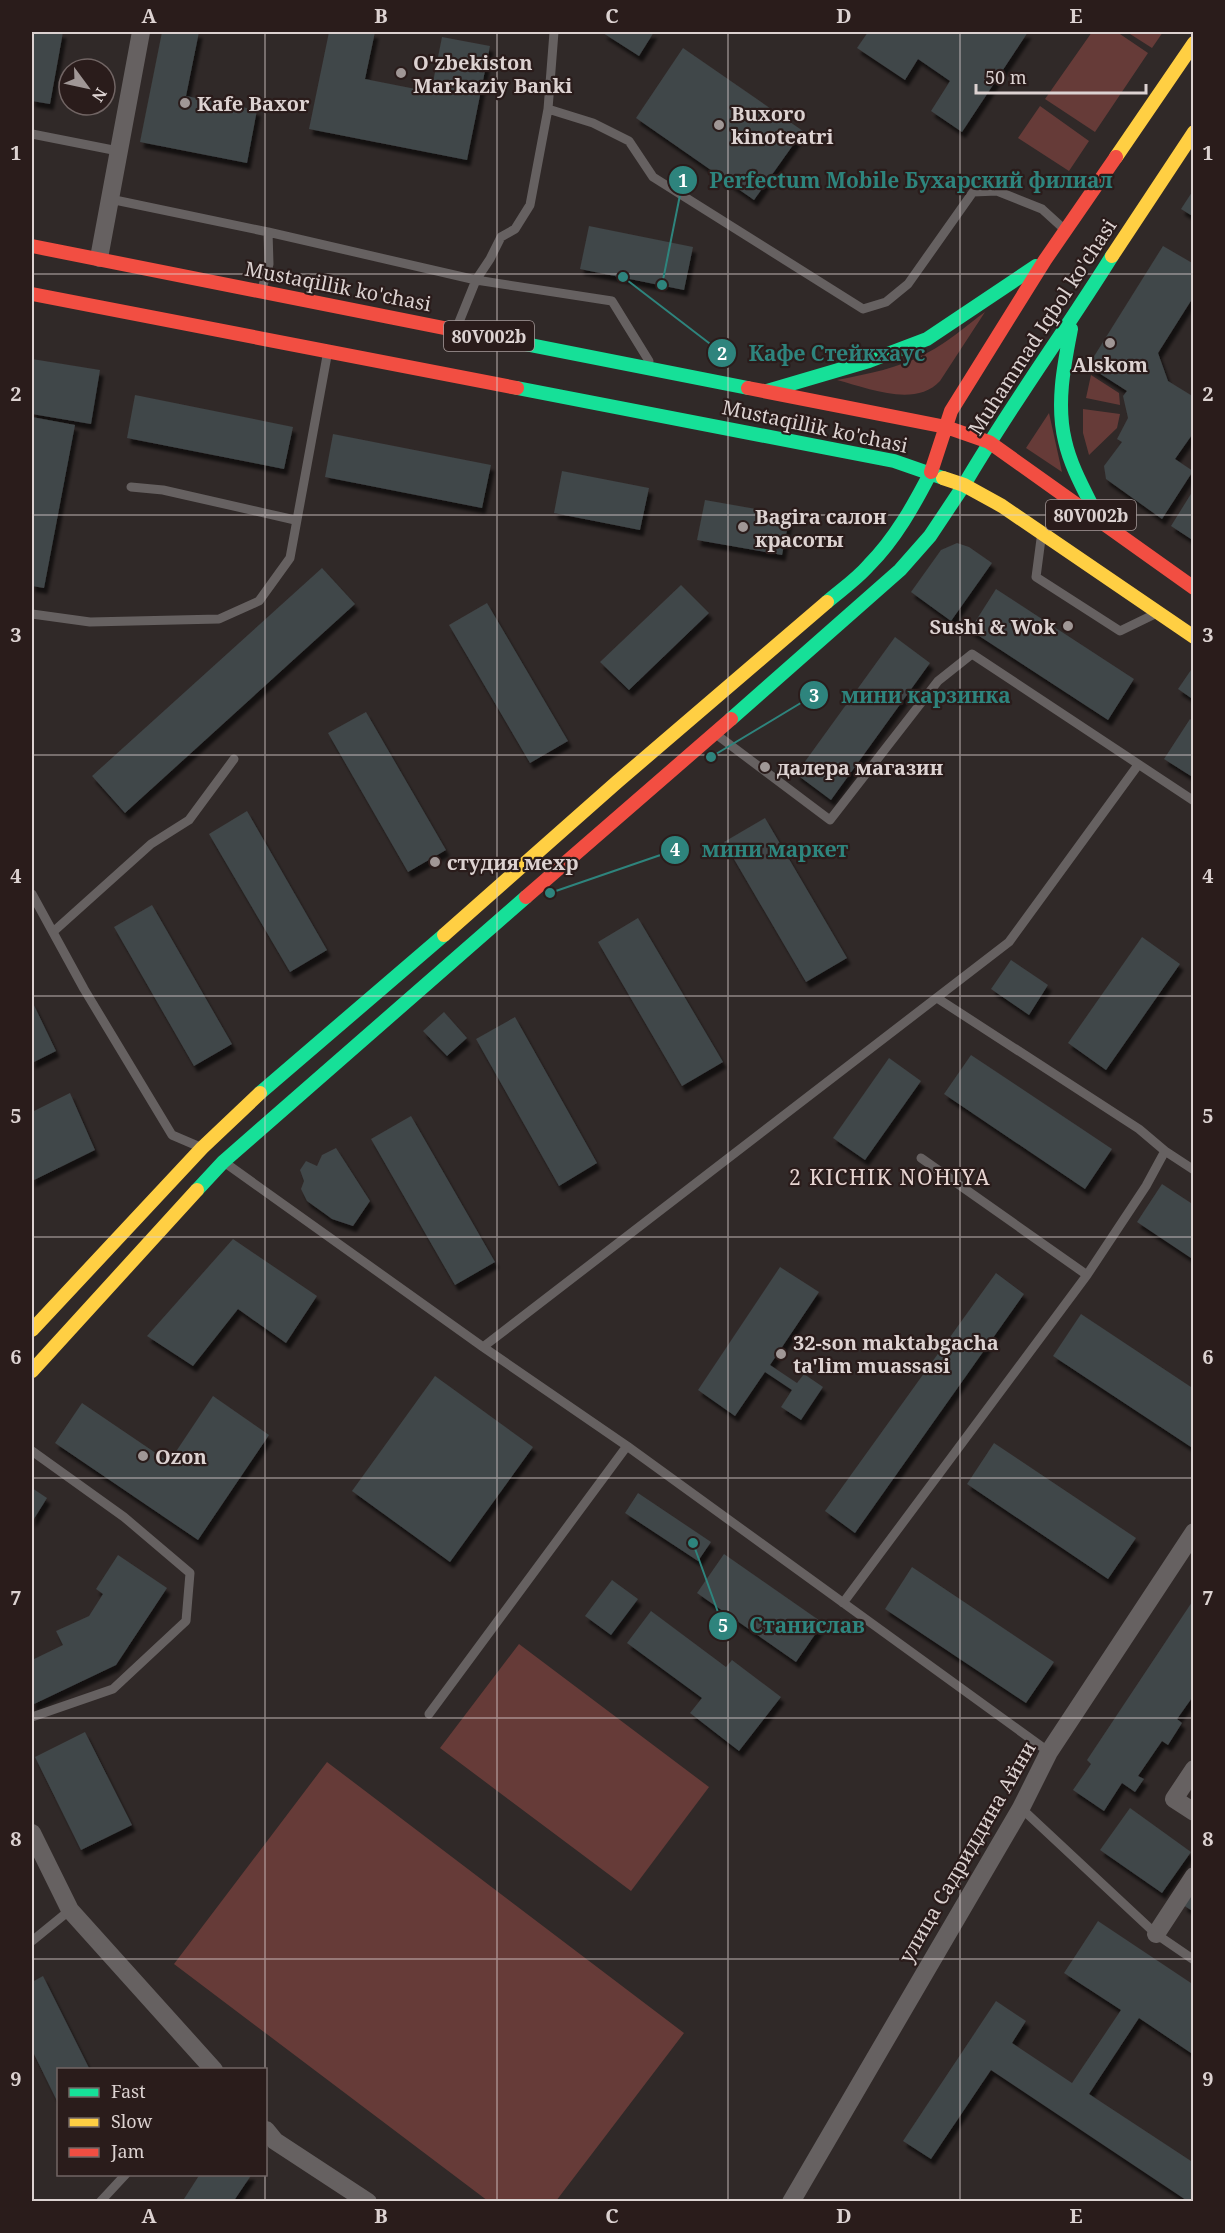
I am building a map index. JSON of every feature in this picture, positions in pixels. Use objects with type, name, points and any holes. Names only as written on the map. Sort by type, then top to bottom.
[{"type":"main road","name":"Muhammad Iqbol ko'chasi","points":[[212,1155],[242,1109],[869,566],[893,539],[913,508],[931,472],[951,411],[1045,260],[1194,43]]},
{"type":"main road","name":"Muhammad Iqbol ko'chasi","points":[[212,1155],[715,734],[904,567],[945,518],[989,442],[1073,320],[1133,222],[1194,132]]},
{"type":"main road","name":"Mustaqillik ko'chasi","points":[[32,246],[946,427],[989,442],[1194,588]]},
{"type":"main road","points":[[764,392],[869,361],[927,339],[1045,260]]},
{"type":"main road","name":"Mustaqillik ko'chasi","points":[[32,294],[894,460],[964,485],[1002,506],[1194,637]]},
{"type":"main road","points":[[1073,320],[1065,372],[1063,431],[1074,465],[1099,520]]},
{"type":"main road","points":[[32,1330],[212,1155]]},
{"type":"main road","points":[[32,1371],[212,1155]]},
{"type":"street","points":[[99,258],[141,32]]},
{"type":"street","name":"улица Садриддина Айни","points":[[791,2202],[1021,1808],[1049,1752],[1194,1532]]},
{"type":"street","points":[[1194,1769],[1174,1799],[1194,1812]]},
{"type":"street","points":[[32,1833],[70,1910],[212,2068]]},
{"type":"street","points":[[1156,1934],[1194,1876]]},
{"type":"street","points":[[267,2131],[275,2141],[369,2202]]},
{"type":"lane","points":[[457,330],[476,280],[501,237],[515,229],[530,205],[548,109],[554,32]]},
{"type":"lane","points":[[548,109],[593,123],[629,141],[653,177],[863,309],[886,302],[908,284],[973,192],[997,191],[1042,209],[1065,231]]},
{"type":"lane","points":[[32,134],[118,151]]},
{"type":"lane","points":[[110,199],[268,232],[476,280],[612,301],[656,371]]},
{"type":"lane","points":[[261,290],[269,264],[268,232]]},
{"type":"lane","points":[[32,614],[90,622],[219,619],[259,601],[290,558],[295,520],[328,351]]},
{"type":"lane","points":[[131,487],[163,490],[295,520]]},
{"type":"lane","points":[[1042,534],[1036,578],[1120,631],[1158,612]]},
{"type":"lane","points":[[715,734],[831,820],[938,681],[972,654],[1194,801]]},
{"type":"lane","points":[[53,932],[151,844],[189,820],[234,759]]},
{"type":"lane","points":[[483,1347],[1009,942],[1138,765]]},
{"type":"lane","points":[[32,894],[84,989],[172,1135],[212,1155],[627,1446],[1049,1752]]},
{"type":"lane","points":[[936,998],[1139,1129],[1165,1151],[1194,1170]]},
{"type":"lane","points":[[843,1603],[1087,1275],[1146,1186],[1165,1151]]},
{"type":"lane","points":[[921,1158],[1087,1275]]},
{"type":"lane","points":[[429,1714],[627,1446]]},
{"type":"lane","points":[[32,1451],[124,1517],[190,1573],[186,1621],[113,1689],[32,1717]]},
{"type":"lane","points":[[1021,1808],[1156,1934],[1194,1960]]},
{"type":"lane","points":[[32,1941],[70,1910]]},
{"type":"lane","points":[[100,2202],[125,2176]]},
{"type":"shaded area","points":[[1092,32],[1117,32],[1148,53],[1095,132],[1045,99]]},
{"type":"shaded area","points":[[1127,32],[1163,32],[1152,48]]},
{"type":"shaded area","points":[[1040,106],[1089,141],[1069,171],[1018,138]]},
{"type":"shaded area","points":[[985,312],[940,381],[930,389],[905,395],[891,394],[837,380],[883,370],[927,353]]},
{"type":"shaded area","points":[[1091,375],[1119,393],[1120,405],[1086,398]]},
{"type":"shaded area","points":[[1083,409],[1120,414],[1117,428],[1089,455],[1083,433]]},
{"type":"shaded area","points":[[1049,413],[1062,472],[1026,448]]},
{"type":"shaded area","points":[[519,1644],[709,1787],[631,1891],[440,1748]]},
{"type":"shaded area","points":[[327,1762],[684,2033],[556,2201],[488,2201],[174,1964]]},
{"type":"building","points":[[32,32],[63,32],[50,104],[32,101]]},
{"type":"building","name":"Kafe Baxor","points":[[162,32],[199,32],[186,96],[257,110],[247,163],[140,142]]},
{"type":"building","points":[[329,32],[375,32],[365,79],[431,92],[442,37],[490,46],[467,160],[309,129]]},
{"type":"building","points":[[604,32],[654,32],[639,56]]},
{"type":"building","points":[[868,32],[980,32],[983,34],[985,32],[1028,32],[962,132],[931,111],[950,81],[918,59],[905,80],[857,48]]},
{"type":"building","name":"Buxoro kinoteatri","points":[[683,48],[803,131],[754,200],[636,118]]},
{"type":"building","points":[[1194,189],[1194,217],[1181,209]]},
{"type":"building","points":[[589,226],[693,247],[684,290],[580,269]]},
{"type":"building","points":[[1163,246],[1194,264],[1194,296],[1158,353],[1168,381],[1194,397],[1194,432],[1175,459],[1193,471],[1162,519],[1106,479],[1104,466],[1122,442],[1117,439],[1128,418],[1123,396],[1127,391],[1088,366]]},
{"type":"building","points":[[32,359],[100,370],[91,424],[32,414]]},
{"type":"building","points":[[135,395],[293,427],[284,469],[127,438]]},
{"type":"building","points":[[32,417],[75,425],[44,588],[32,586]]},
{"type":"building","points":[[333,434],[491,465],[482,508],[325,477]]},
{"type":"building","points":[[562,471],[649,488],[640,530],[554,513]]},
{"type":"building","points":[[1194,489],[1194,541],[1171,526]]},
{"type":"building","name":"Bagira салон красоты","points":[[705,500],[790,515],[782,555],[697,540]]},
{"type":"building","points":[[957,543],[969,547],[992,563],[951,621],[911,592],[941,550]]},
{"type":"building","points":[[322,568],[355,604],[125,813],[92,776]]},
{"type":"building","points":[[681,585],[709,613],[629,690],[600,662]]},
{"type":"building","points":[[996,589],[1134,679],[1108,720],[970,630]]},
{"type":"building","points":[[487,603],[568,741],[530,763],[449,625]]},
{"type":"building","points":[[895,637],[930,663],[831,800],[796,774]]},
{"type":"building","points":[[1191,670],[1194,672],[1194,700],[1178,689]]},
{"type":"building","points":[[366,712],[446,850],[408,872],[328,733]]},
{"type":"building","points":[[1190,719],[1194,722],[1194,778],[1164,759]]},
{"type":"building","points":[[247,811],[327,950],[290,972],[209,834]]},
{"type":"building","points":[[765,818],[847,958],[806,982],[724,842]]},
{"type":"building","points":[[152,905],[232,1044],[194,1066],[114,927]]},
{"type":"building","points":[[638,918],[723,1062],[682,1086],[598,942]]},
{"type":"building","points":[[1142,937],[1180,964],[1106,1070],[1068,1043]]},
{"type":"building","points":[[1011,960],[1048,985],[1029,1015],[991,989]]},
{"type":"building","points":[[32,1001],[56,1051],[32,1063]]},
{"type":"building","points":[[444,1012],[467,1038],[447,1056],[423,1031]]},
{"type":"building","points":[[515,1017],[597,1163],[559,1186],[476,1039]]},
{"type":"building","points":[[971,1055],[1112,1149],[1085,1189],[944,1094]]},
{"type":"building","points":[[889,1058],[921,1081],[865,1160],[833,1138]]},
{"type":"building","points":[[70,1093],[95,1150],[32,1181],[32,1112]]},
{"type":"building","points":[[411,1116],[495,1262],[455,1285],[371,1139]]},
{"type":"building","points":[[336,1148],[370,1201],[353,1226],[332,1219],[307,1201],[301,1189],[304,1181],[300,1170],[306,1161],[317,1166],[322,1155]]},
{"type":"building","points":[[1162,1184],[1194,1205],[1194,1260],[1137,1222]]},
{"type":"building","points":[[233,1239],[317,1296],[286,1343],[238,1309],[193,1366],[147,1336]]},
{"type":"building","points":[[780,1267],[819,1292],[770,1365],[797,1383],[804,1374],[823,1387],[801,1420],[781,1407],[792,1390],[765,1372],[735,1416],[698,1390]]},
{"type":"building","points":[[996,1273],[1024,1294],[855,1533],[825,1511]]},
{"type":"building","points":[[1081,1314],[1194,1389],[1194,1449],[1053,1356]]},
{"type":"building","points":[[435,1376],[533,1447],[450,1562],[352,1491]]},
{"type":"building","points":[[213,1396],[269,1435],[198,1540],[55,1443],[82,1403],[169,1462]]},
{"type":"building","points":[[994,1443],[1136,1538],[1108,1579],[967,1484]]},
{"type":"building","points":[[32,1488],[47,1498],[32,1522]]},
{"type":"building","points":[[638,1493],[711,1542],[698,1561],[625,1513]]},
{"type":"building","points":[[724,1554],[823,1623],[796,1662],[697,1593]]},
{"type":"building","points":[[118,1555],[167,1588],[116,1665],[32,1705],[32,1660],[63,1645],[56,1631],[89,1616],[103,1594],[96,1589]]},
{"type":"building","points":[[912,1567],[1054,1662],[1026,1703],[885,1609]]},
{"type":"building","points":[[612,1580],[638,1599],[611,1635],[585,1616]]},
{"type":"building","points":[[1192,1602],[1194,1603],[1194,1695],[1177,1719],[1182,1723],[1168,1745],[1162,1741],[1138,1776],[1144,1779],[1135,1792],[1122,1783],[1104,1811],[1073,1790],[1091,1764],[1087,1760]]},
{"type":"building","points":[[651,1611],[726,1667],[732,1660],[781,1697],[739,1751],[690,1713],[702,1698],[627,1643]]},
{"type":"building","points":[[85,1732],[132,1825],[81,1850],[35,1757]]},
{"type":"building","points":[[1130,1808],[1191,1852],[1162,1893],[1100,1850]]},
{"type":"building","points":[[1194,1890],[1194,1912],[1183,1905]]},
{"type":"building","points":[[1098,1921],[1194,1985],[1194,2050],[1191,2053],[1139,2018],[1089,2094],[1194,2163],[1194,2202],[1189,2202],[991,2070],[931,2159],[903,2141],[996,2001],[1026,2021],[1012,2043],[1072,2083],[1121,2010],[1064,1973]]},
{"type":"building","points":[[43,1976],[89,2068],[57,2068],[57,2101],[32,2050],[32,1982]]},
{"type":"building","points":[[199,2176],[251,2176],[233,2202],[182,2202]]},
{"type":"traffic: fast","points":[[964,485],[1112,256]]},
{"type":"traffic: fast","points":[[767,391],[869,361],[927,339],[1036,266]]},
{"type":"traffic: fast","points":[[1071,329],[1062,385],[1062,427],[1071,461],[1098,518]]},
{"type":"traffic: fast","points":[[454,330],[748,388]]},
{"type":"traffic: fast","points":[[517,388],[894,461],[943,478]]},
{"type":"traffic: fast","points":[[827,602],[859,575],[896,533],[931,472]]},
{"type":"traffic: fast","points":[[731,719],[900,570],[930,536],[964,485]]},
{"type":"traffic: fast","points":[[197,1190],[223,1162],[526,897]]},
{"type":"traffic: fast","points":[[260,1093],[444,935]]},
{"type":"traffic: slow","points":[[1116,157],[1194,43]]},
{"type":"traffic: slow","points":[[1112,256],[1194,132]]},
{"type":"traffic: slow","points":[[943,478],[964,485],[1002,506],[1194,637]]},
{"type":"traffic: slow","points":[[444,935],[617,782],[827,602]]},
{"type":"traffic: slow","points":[[32,1330],[202,1148],[260,1093]]},
{"type":"traffic: slow","points":[[32,1371],[197,1190]]},
{"type":"traffic: jam","points":[[931,472],[951,411],[1045,260],[1116,157]]},
{"type":"traffic: jam","points":[[32,246],[454,330]]},
{"type":"traffic: jam","points":[[32,294],[517,388]]},
{"type":"traffic: jam","points":[[748,388],[946,427],[989,442],[1194,588]]},
{"type":"traffic: jam","points":[[526,897],[731,719]]},
{"type":"place","name":"O'zbekiston Markaziy Banki","points":[[401,73]]},
{"type":"place","name":"Kafe Baxor","points":[[185,103]]},
{"type":"place","name":"Buxoro kinoteatri","points":[[719,125]]},
{"type":"place","name":"Кафе Стейкхаус","points":[[623,277]]},
{"type":"place","name":"Perfectum Mobile Бухарский филиал","points":[[662,285]]},
{"type":"place","name":"Alskom","points":[[1110,343]]},
{"type":"place","name":"Bagira салон красоты","points":[[743,527]]},
{"type":"place","name":"Sushi & Wok","points":[[1068,626]]},
{"type":"place","name":"мини карзинка","points":[[711,757]]},
{"type":"place","name":"далера магазин","points":[[765,767]]},
{"type":"place","name":"студия мехр","points":[[435,862]]},
{"type":"place","name":"мини маркет","points":[[550,893]]},
{"type":"place","name":"32-son maktabgacha ta'lim muassasi","points":[[781,1354]]},
{"type":"place","name":"Ozon","points":[[143,1456]]},
{"type":"place","name":"Станислав","points":[[693,1543]]},
{"type":"district","name":"2 KICHIK NOHIYA","points":[[890,1177]]}]
